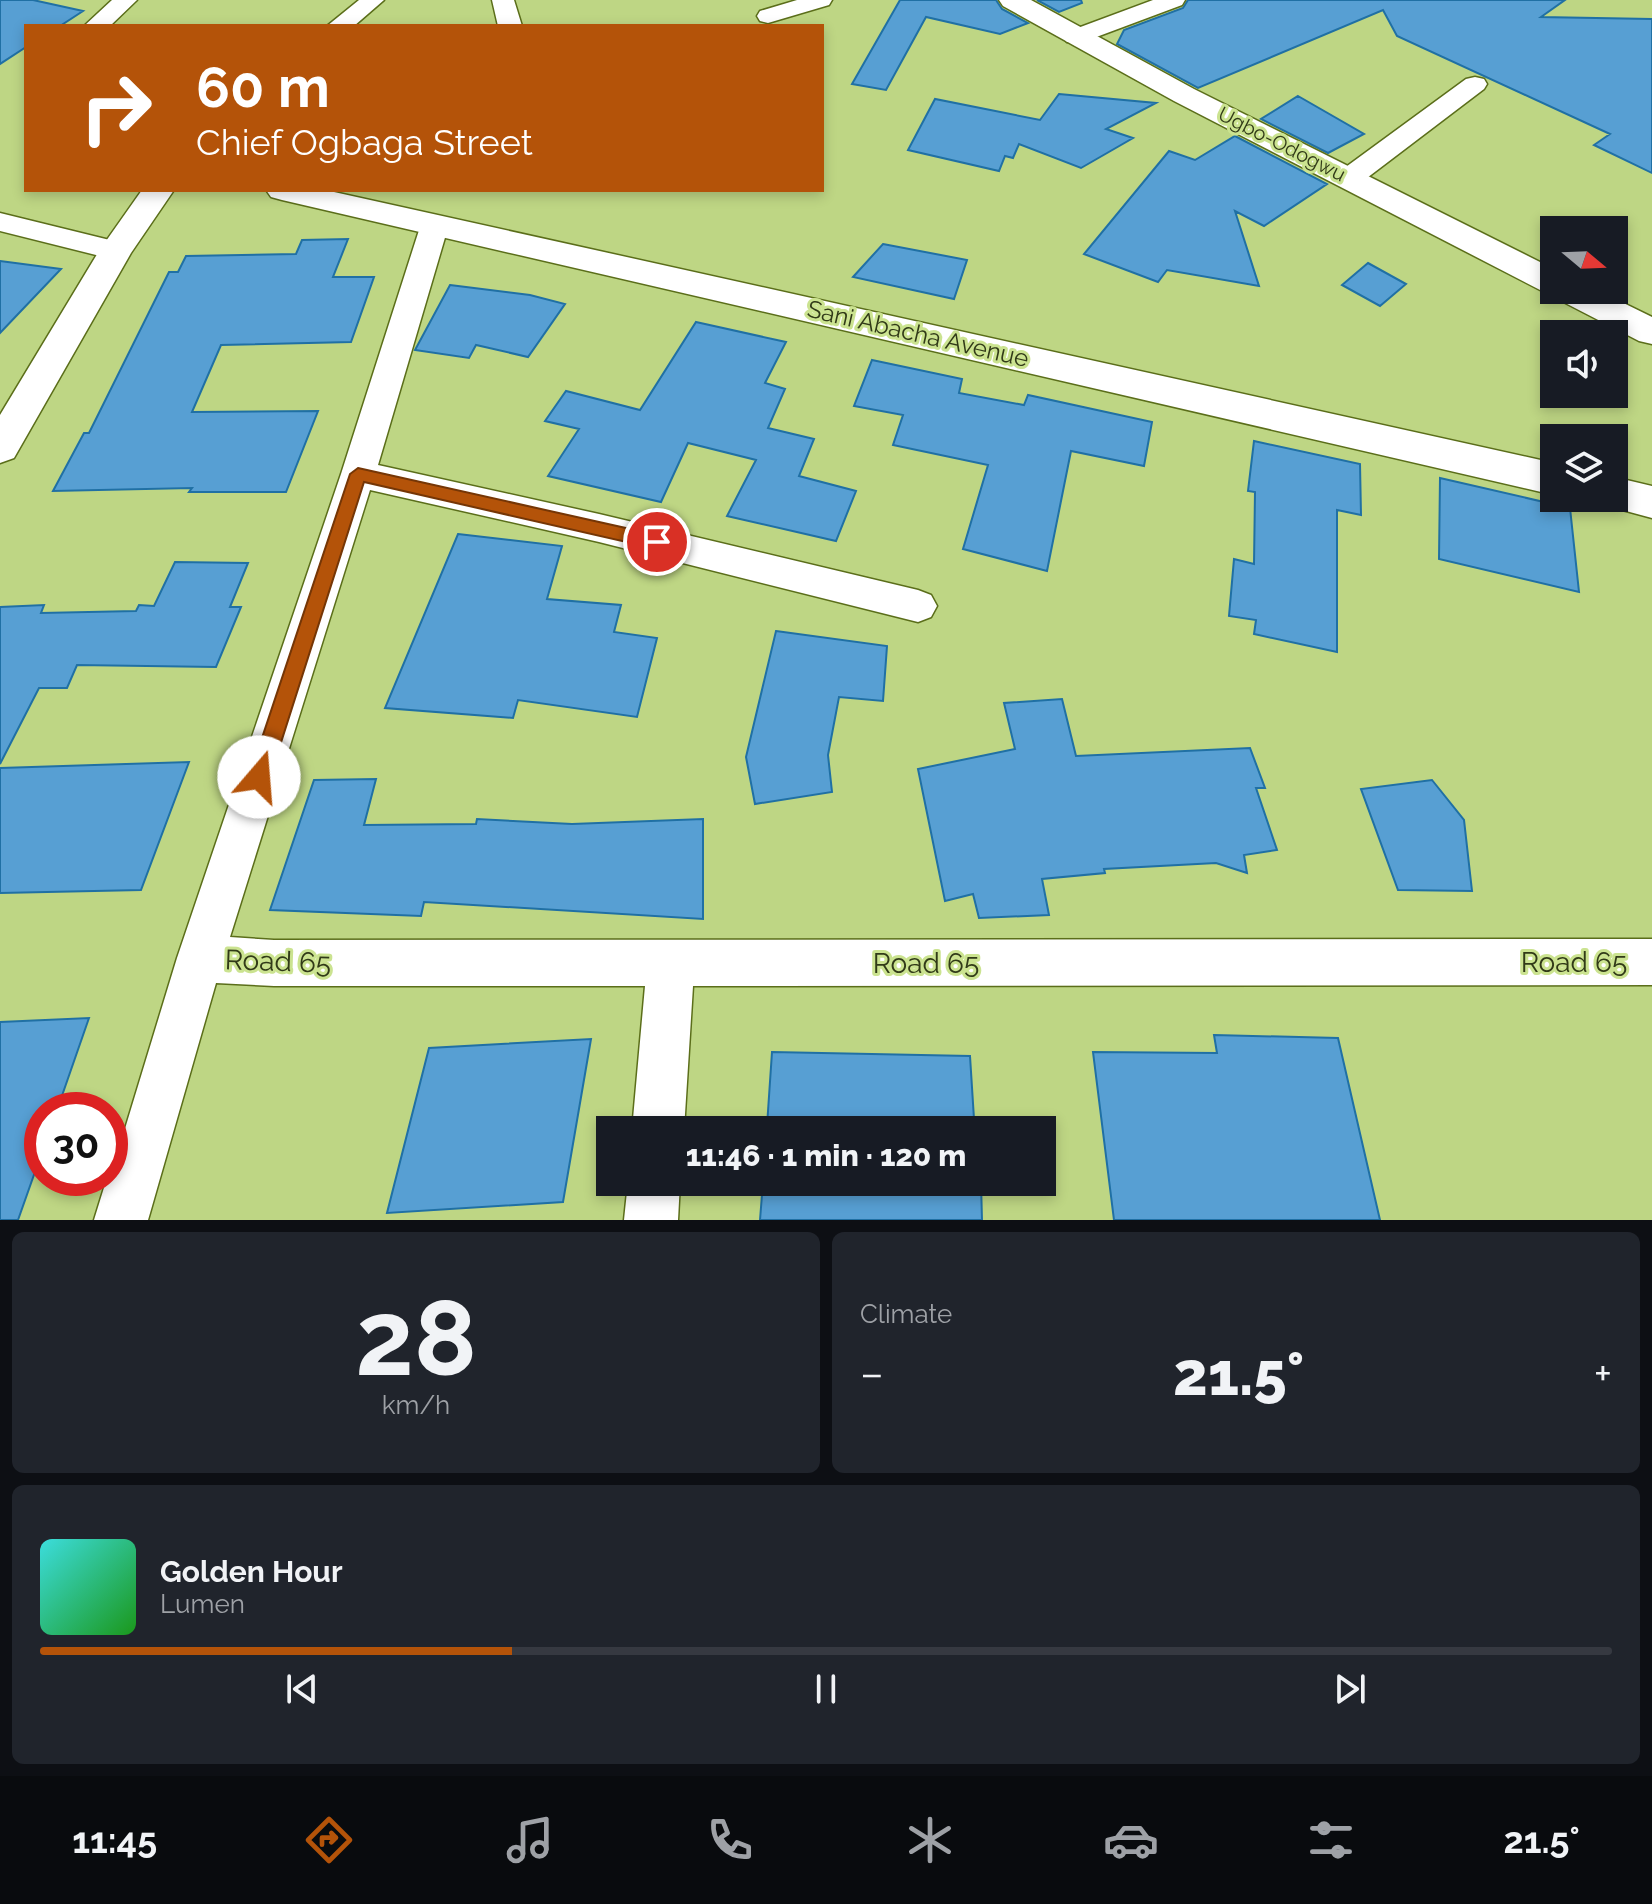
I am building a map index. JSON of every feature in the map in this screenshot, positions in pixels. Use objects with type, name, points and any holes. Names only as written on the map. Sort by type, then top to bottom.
[{"type":"street","points":[[98,24],[126,0]]},
{"type":"street","points":[[342,24],[373,0]]},
{"type":"street","points":[[503,0],[509,24]]},
{"type":"street","points":[[768,16],[821,0]]},
{"type":"street","name":"Ugbo-Odogwu","points":[[1012,0],[1075,37],[1540,276]]},
{"type":"street","points":[[1075,37],[1174,0]]},
{"type":"street","points":[[1349,178],[1475,84]]},
{"type":"street","points":[[0,448],[116,251],[157,192]]},
{"type":"street","name":"Sani Abacha Avenue","points":[[291,192],[1540,476]]},
{"type":"street","points":[[0,222],[116,251]]},
{"type":"street","points":[[121,1220],[200,958],[358,474],[435,224]]},
{"type":"street","points":[[1596,304],[1652,332]]},
{"type":"street","points":[[358,474],[599,528],[918,606]]},
{"type":"street","points":[[1628,496],[1652,502]]},
{"type":"street","name":"Road 65","points":[[200,958],[274,963],[1652,962]]},
{"type":"street","points":[[659,1116],[671,963]]},
{"type":"street","points":[[651,1220],[653,1196]]},
{"type":"building","points":[[0,0],[33,0],[83,11],[63,24],[24,24],[24,48],[0,64]]},
{"type":"building","points":[[900,0],[996,0],[1002,9],[1028,23],[1000,34],[926,17],[886,90],[852,84]]},
{"type":"building","points":[[1037,0],[1081,0],[1082,3],[1059,12]]},
{"type":"building","points":[[1188,0],[1565,0],[1541,17],[1652,19],[1652,173],[1594,145],[1610,134],[1397,36],[1383,10],[1198,88],[1117,44],[1124,30],[1183,8]]},
{"type":"building","points":[[1059,94],[1156,103],[1106,129],[1133,138],[1081,168],[1019,144],[1013,158],[1005,156],[999,171],[908,150],[935,99],[1040,120]]},
{"type":"building","points":[[1298,96],[1364,134],[1328,153],[1261,119]]},
{"type":"building","points":[[1235,136],[1327,184],[1264,226],[1235,211],[1259,286],[1167,270],[1158,282],[1084,254],[1169,151],[1195,160]]},
{"type":"building","points":[[348,239],[333,277],[374,277],[351,342],[221,345],[192,412],[318,411],[286,492],[189,492],[192,488],[53,491],[84,433],[89,433],[169,272],[178,272],[186,256],[296,254],[302,240]]},
{"type":"building","points":[[883,244],[967,260],[954,299],[853,277]]},
{"type":"building","points":[[0,261],[61,269],[0,333]]},
{"type":"building","points":[[1368,263],[1406,284],[1380,306],[1342,285]]},
{"type":"building","points":[[450,285],[530,295],[565,304],[528,357],[476,345],[469,358],[415,350]]},
{"type":"building","points":[[696,322],[786,342],[765,383],[785,389],[768,428],[814,439],[799,476],[856,491],[836,541],[727,516],[756,460],[688,443],[661,502],[548,476],[579,429],[545,421],[566,391],[640,410]]},
{"type":"building","points":[[872,360],[962,379],[959,393],[1024,405],[1028,395],[1152,422],[1144,466],[1071,451],[1047,571],[963,549],[988,465],[893,445],[903,415],[854,406]]},
{"type":"building","points":[[1254,441],[1360,464],[1361,515],[1337,510],[1337,652],[1254,634],[1256,620],[1229,616],[1234,559],[1254,564],[1255,492],[1248,491]]},
{"type":"building","points":[[1440,478],[1540,501],[1540,512],[1570,512],[1579,592],[1439,559]]},
{"type":"building","points":[[458,534],[562,546],[547,599],[621,605],[614,632],[657,638],[637,717],[518,700],[513,718],[385,708]]},
{"type":"building","points":[[175,562],[248,563],[230,607],[241,607],[216,667],[77,665],[67,688],[39,688],[0,764],[0,607],[44,605],[41,613],[136,611],[139,605],[154,606]]},
{"type":"building","points":[[776,631],[887,646],[883,701],[839,697],[828,755],[832,792],[755,804],[746,757]]},
{"type":"building","points":[[1062,699],[1076,756],[1250,748],[1265,788],[1256,788],[1277,850],[1244,855],[1247,873],[1216,863],[1104,869],[1105,873],[1042,879],[1049,915],[979,918],[973,894],[945,901],[918,769],[1015,749],[1004,703]]},
{"type":"building","points":[[189,762],[141,890],[0,893],[0,768]]},
{"type":"building","points":[[376,779],[364,825],[476,824],[477,819],[572,824],[703,819],[703,919],[424,902],[421,916],[270,910],[314,780]]},
{"type":"building","points":[[1432,780],[1464,820],[1472,891],[1398,890],[1361,789]]},
{"type":"building","points":[[89,1018],[63,1092],[24,1092],[24,1196],[26,1196],[18,1220],[0,1220],[0,1022]]},
{"type":"building","points":[[1214,1035],[1338,1038],[1380,1220],[1114,1220],[1093,1052],[1217,1053]]},
{"type":"building","points":[[591,1039],[563,1202],[387,1213],[429,1048]]},
{"type":"building","points":[[772,1052],[970,1056],[974,1116],[768,1116]]},
{"type":"building","points":[[762,1196],[981,1196],[982,1220],[760,1220]]},
{"type":"route","points":[[259,777],[358,474],[657,542]]}]
